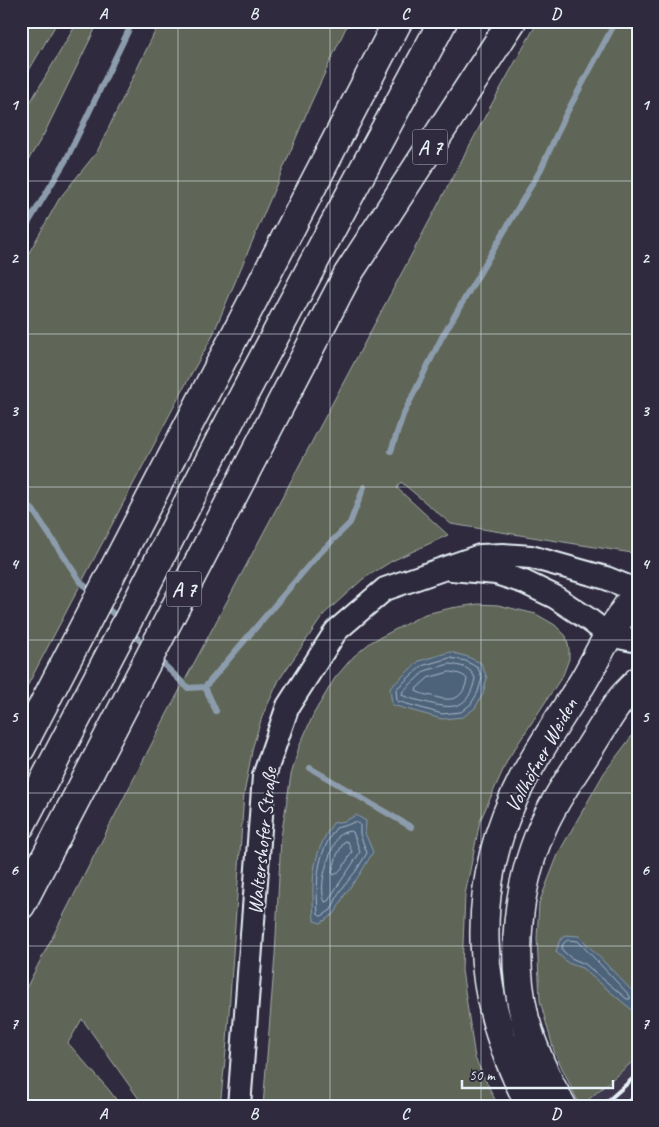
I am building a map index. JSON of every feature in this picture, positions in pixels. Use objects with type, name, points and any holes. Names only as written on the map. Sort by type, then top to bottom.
[{"type":"main road","points":[[21,748],[398,21]]},
{"type":"main road","name":"A 7","points":[[21,825],[221,438],[443,21]]},
{"type":"main road","name":"A 7","points":[[21,905],[348,274],[512,21]]},
{"type":"main road","name":"Vollhöfner Weiden","points":[[531,1106],[508,1059],[489,993],[484,938],[491,868],[498,840],[523,779],[587,675],[609,635],[638,591]]},
{"type":"main road","name":"Vollhöfner Weiden","points":[[562,1106],[539,1060],[531,1038],[518,979],[521,901],[526,872],[543,825],[554,804],[622,698],[638,681]]},
{"type":"street","name":"Waltershofer Straße","points":[[239,1106],[264,776],[288,706],[336,631],[386,589],[480,556],[531,557],[606,578],[638,591]]},
{"type":"street","name":"Waltershofer Straße","points":[[445,568],[496,573],[524,582],[555,597],[609,635],[638,641]]},
{"type":"shaded area","points":[[638,1057],[638,1106],[581,1106]]},
{"type":"green space","points":[[21,21],[58,21],[21,84]]},
{"type":"green space","points":[[78,21],[99,21],[44,134],[21,172],[21,118]]},
{"type":"green space","points":[[160,21],[349,21],[310,105],[211,339],[21,698],[21,267],[59,199],[97,152]]},
{"type":"green space","points":[[538,21],[638,21],[638,548],[632,553],[451,524],[401,482],[397,488],[448,535],[392,561],[363,579],[324,614],[279,680],[262,717],[253,746],[244,794],[227,1042],[220,1106],[144,1106],[82,1019],[68,1043],[121,1106],[21,1106],[21,998],[168,712],[489,109]]},
{"type":"green space","points":[[478,604],[498,605],[536,614],[555,625],[566,636],[569,649],[569,659],[563,675],[508,759],[480,821],[465,895],[462,970],[475,1058],[498,1106],[263,1106],[275,955],[281,837],[291,775],[299,747],[314,713],[335,678],[353,657],[371,642],[425,614]]},
{"type":"green space","points":[[638,728],[638,1057],[580,1106],[554,1051],[540,1001],[537,938],[539,903],[559,852],[604,773]]},
{"type":"water","points":[[450,652],[481,663],[487,678],[483,694],[475,708],[463,717],[442,719],[392,705],[390,688],[419,661]]},
{"type":"water","points":[[356,815],[366,821],[365,833],[373,852],[345,894],[335,913],[321,923],[314,921],[313,882],[316,859],[320,848],[333,823],[345,821]]},
{"type":"water","points":[[565,935],[579,936],[637,996],[637,1010],[632,1010],[582,968],[568,963],[556,952],[559,942]]},
{"type":"waterway","points":[[21,235],[66,160],[133,21]]},
{"type":"waterway","points":[[391,451],[403,415],[442,337],[541,169],[565,116],[616,21]]},
{"type":"waterway","points":[[216,711],[205,687],[315,558],[350,523],[364,487]]},
{"type":"waterway","points":[[21,500],[33,510],[80,581],[93,594]]},
{"type":"waterway","points":[[104,605],[120,620]]},
{"type":"waterway","points":[[130,631],[146,647]]},
{"type":"waterway","points":[[157,658],[188,688],[205,687]]},
{"type":"waterway","points":[[310,768],[411,827]]},
{"type":"railway","points":[[602,1106],[638,1074]]},
{"type":"railway","points":[[624,1106],[638,1094]]}]
